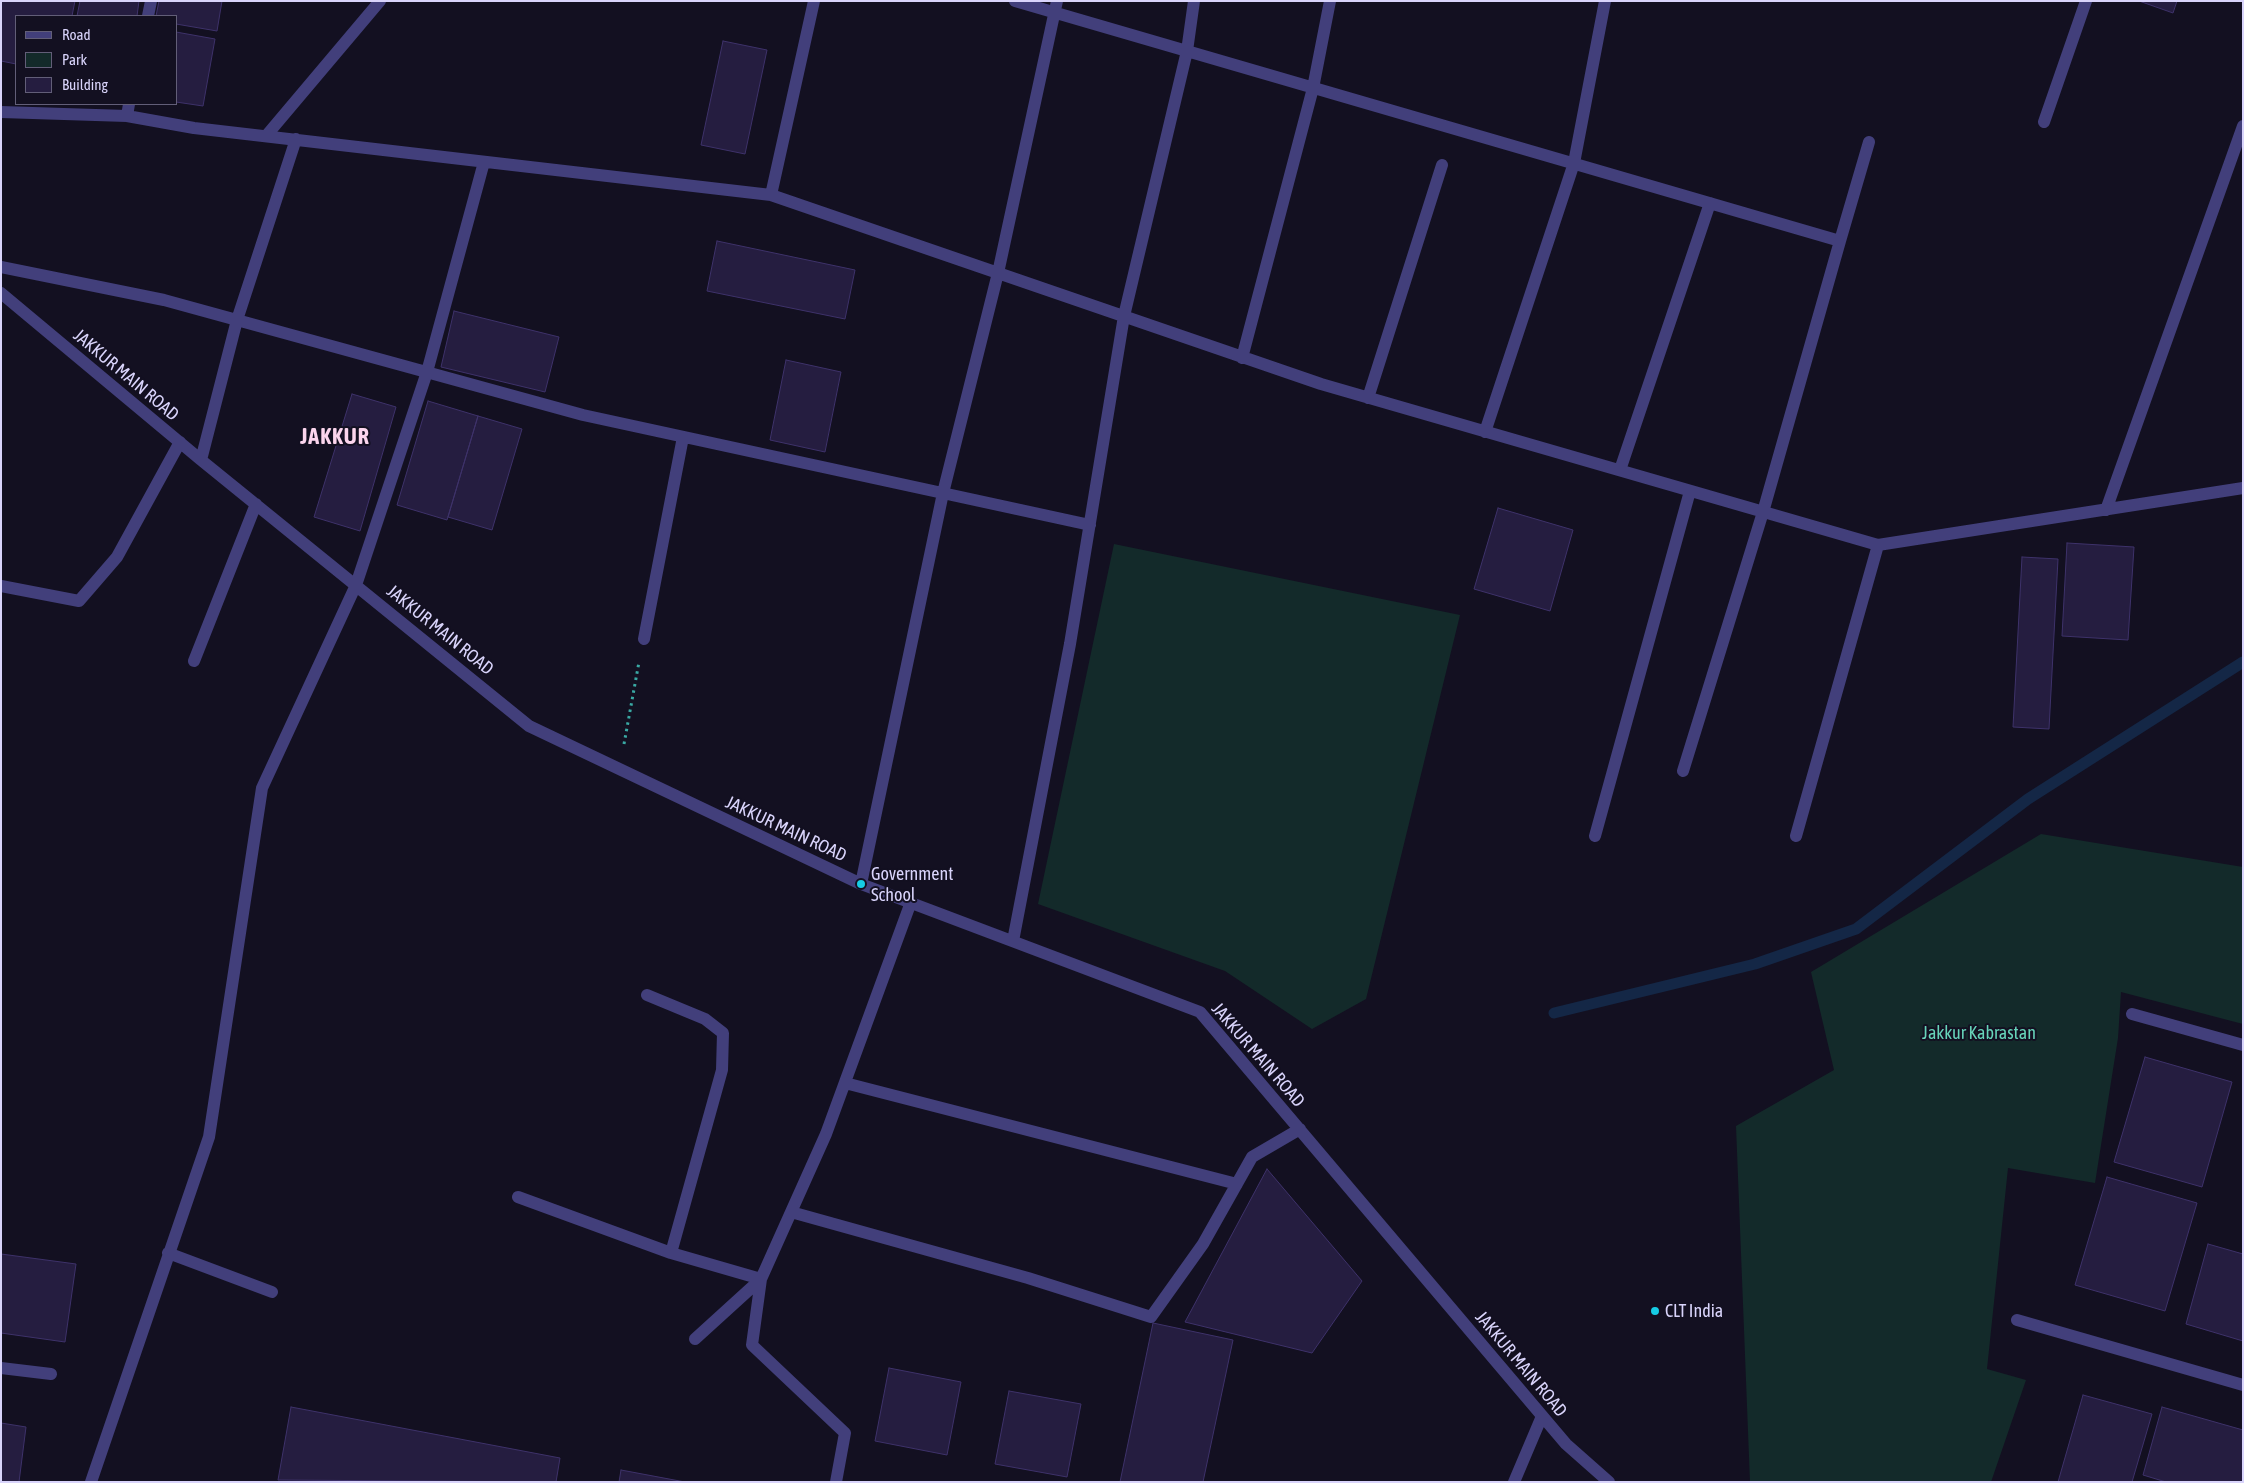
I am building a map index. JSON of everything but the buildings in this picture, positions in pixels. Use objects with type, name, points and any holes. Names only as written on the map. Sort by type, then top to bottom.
[{"type":"street","points":[[148,15],[151,1]]},
{"type":"street","points":[[266,136],[380,1]]},
{"type":"street","points":[[771,196],[814,1]]},
{"type":"street","points":[[1016,1],[1056,7],[1188,51],[1840,240]]},
{"type":"street","points":[[1013,941],[1068,654],[1124,316],[1188,51],[1194,1]]},
{"type":"street","points":[[1242,358],[1314,88],[1330,1]]},
{"type":"street","points":[[1485,432],[1574,163],[1605,1]]},
{"type":"street","points":[[2044,122],[2086,1]]},
{"type":"street","points":[[861,884],[943,493],[998,273],[1056,7]]},
{"type":"street","points":[[1,112],[128,110],[194,128],[771,196],[1242,358],[1368,398],[1878,545],[2243,488]]},
{"type":"street","points":[[2106,510],[2243,126]]},
{"type":"street","points":[[201,460],[237,320],[296,140]]},
{"type":"street","points":[[1683,771],[1763,512],[1869,142]]},
{"type":"street","points":[[91,1482],[209,1137],[262,788],[356,584],[427,372],[484,162]]},
{"type":"street","points":[[1368,398],[1442,165]]},
{"type":"street","points":[[1620,470],[1710,203]]},
{"type":"street","points":[[1,267],[164,300],[583,415],[1090,525]]},
{"type":"street","name":"JAKKUR MAIN ROAD","points":[[1,294],[201,460],[529,726],[861,884],[1200,1012],[1566,1444],[1609,1482]]},
{"type":"street","points":[[644,639],[682,436]]},
{"type":"street","points":[[1,586],[79,600],[118,556],[180,442]]},
{"type":"street","points":[[1596,836],[1690,491]]},
{"type":"street","points":[[194,661],[256,504]]},
{"type":"street","points":[[1796,836],[1878,545]]},
{"type":"street","points":[[836,1482],[845,1433],[752,1345],[761,1279],[826,1134],[911,902]]},
{"type":"street","points":[[647,995],[705,1019],[723,1033],[722,1070],[671,1253]]},
{"type":"street","points":[[2132,1014],[2243,1044]]},
{"type":"street","points":[[845,1083],[1237,1184]]},
{"type":"street","points":[[791,1212],[1028,1278],[1151,1317],[1203,1244],[1252,1157],[1300,1129]]},
{"type":"street","points":[[518,1197],[671,1253],[761,1279]]},
{"type":"street","points":[[168,1253],[272,1292]]},
{"type":"street","points":[[695,1339],[761,1279]]},
{"type":"street","points":[[2017,1320],[2243,1385]]},
{"type":"street","points":[[1,1368],[51,1374]]},
{"type":"street","points":[[1514,1482],[1542,1416]]},
{"type":"path","points":[[619,769],[644,639]]},
{"type":"green space","points":[[1114,544],[1460,615],[1366,999],[1312,1029],[1225,971],[1038,904]]},
{"type":"green space","name":"Jakkur Kabrastan","points":[[2041,834],[2243,867],[2243,1024],[2121,992],[2118,1038],[2095,1183],[2008,1168],[1987,1369],[2026,1380],[1991,1482],[1750,1482],[1736,1126],[1834,1070],[1811,972]]},
{"type":"waterway","points":[[1554,1013],[1755,964],[1856,929],[2028,799],[2243,662]]},
{"type":"place","name":"Government School","points":[[861,884]]},
{"type":"place","name":"CLT India","points":[[1655,1311]]},
{"type":"district","name":"JAKKUR","points":[[335,437]]}]
